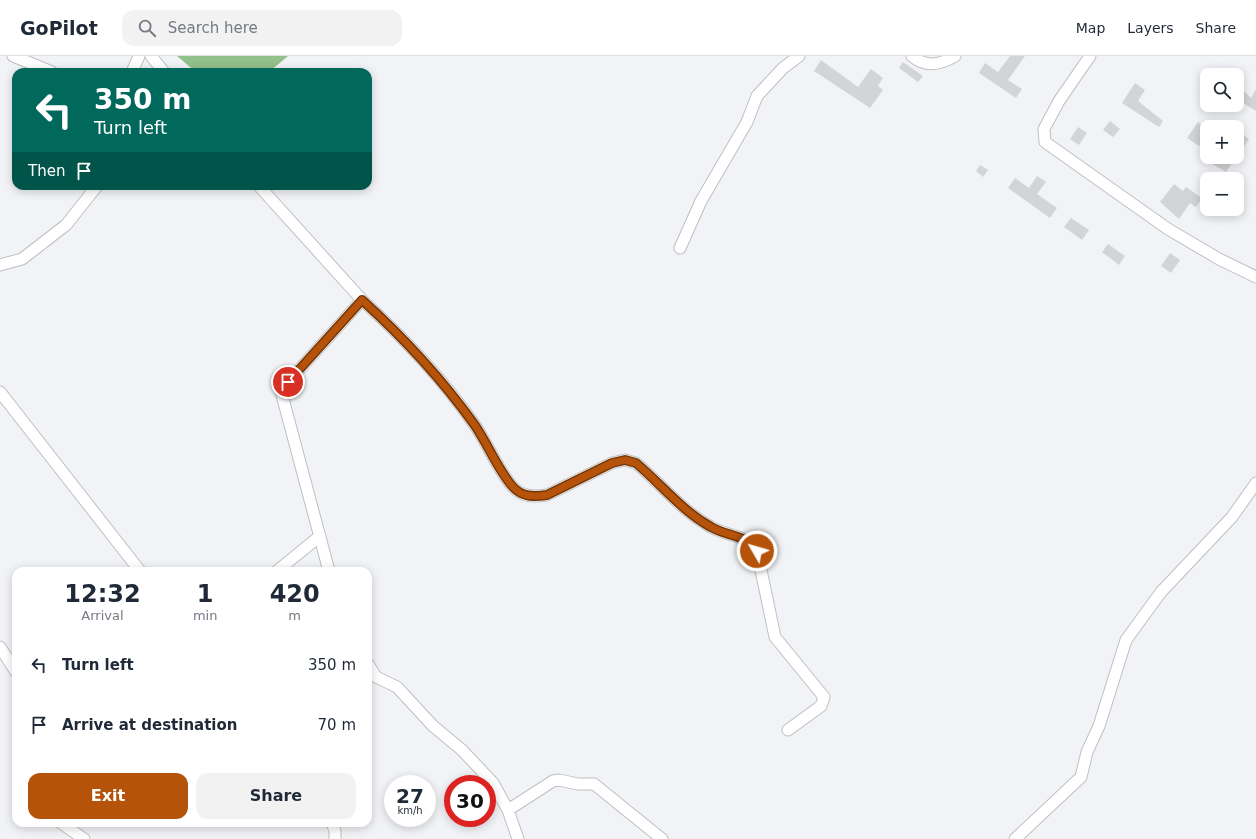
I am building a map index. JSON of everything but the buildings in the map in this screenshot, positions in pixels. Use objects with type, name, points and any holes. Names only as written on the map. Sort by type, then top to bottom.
[{"type":"street","points":[[13,56],[42,68]]},
{"type":"street","points":[[134,68],[140,56]]},
{"type":"street","points":[[151,56],[161,68]]},
{"type":"street","points":[[680,248],[701,201],[747,122],[757,96],[783,68],[800,56]]},
{"type":"street","points":[[912,56],[918,62],[932,65],[945,63],[955,56]]},
{"type":"street","points":[[1090,56],[1059,101],[1044,129],[1045,142],[1168,229],[1219,259],[1256,277]]},
{"type":"street","points":[[0,265],[22,259],[66,225],[94,190]]},
{"type":"street","points":[[263,190],[362,300],[405,340],[444,384],[480,433],[514,488],[526,495],[547,495],[612,463],[625,460],[636,463],[674,500],[717,531],[751,542],[757,551],[775,637],[824,697],[821,706],[788,730]]},
{"type":"street","points":[[328,567],[282,400],[283,390],[288,382],[362,300]]},
{"type":"street","points":[[0,392],[137,567]]},
{"type":"street","points":[[1015,839],[1081,777],[1087,752],[1104,713],[1126,640],[1161,592],[1232,517],[1256,483]]},
{"type":"street","points":[[282,567],[320,536]]},
{"type":"street","points":[[0,647],[12,666]]},
{"type":"street","points":[[372,670],[376,677],[397,687],[433,726],[462,750],[493,783],[508,810],[518,839]]},
{"type":"street","points":[[508,810],[553,781],[559,780],[578,784],[594,784],[662,839]]},
{"type":"street","points":[[67,827],[84,839]]},
{"type":"street","points":[[334,827],[336,831],[335,839]]},
{"type":"green space","points":[[177,56],[288,56],[274,68],[191,68]]},
{"type":"route","points":[[288,382],[362,300],[405,340],[444,384],[480,433],[506,478],[514,488],[526,495],[547,495],[612,463],[625,460],[636,463],[646,471],[674,500],[709,526],[717,531],[751,542],[757,551]]}]
